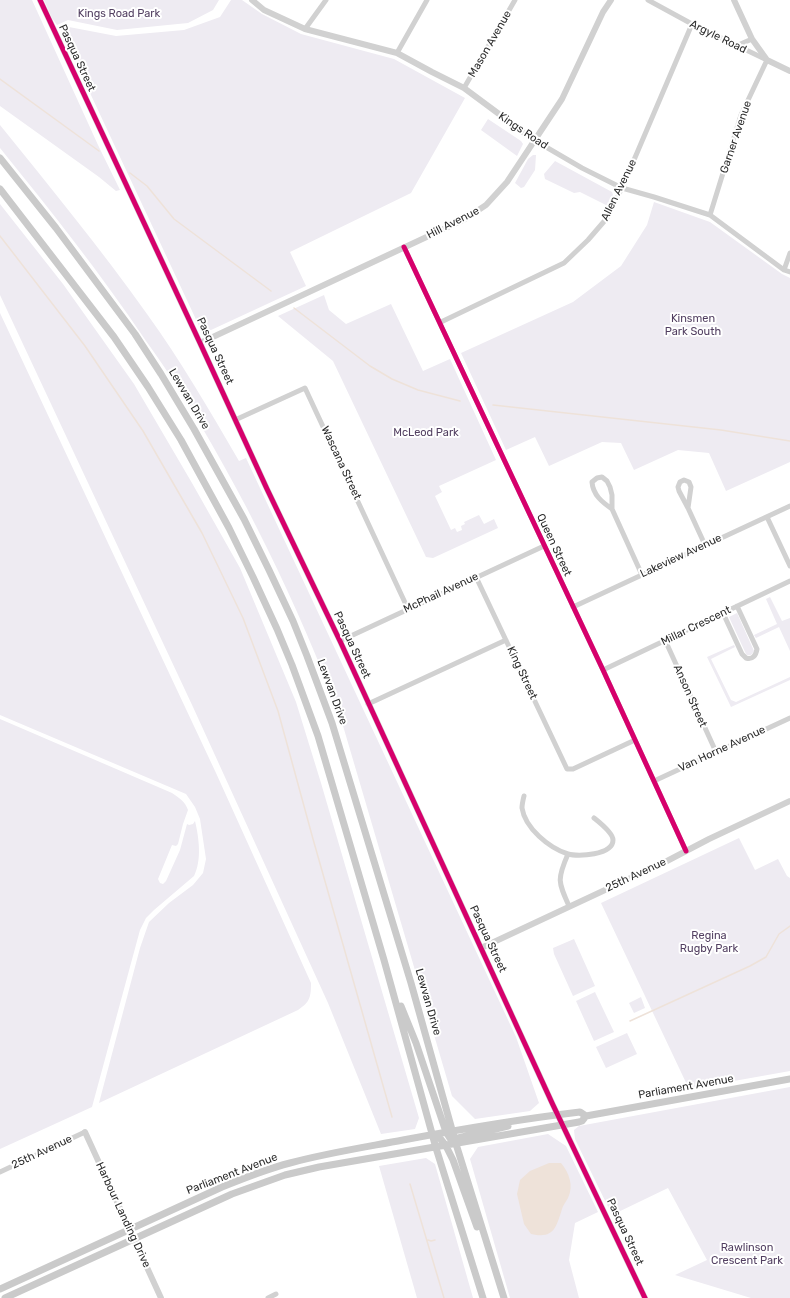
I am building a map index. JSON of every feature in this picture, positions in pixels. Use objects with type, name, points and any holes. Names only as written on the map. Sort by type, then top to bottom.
[{"type":"main road","name":"Lewvan Drive","points":[[0,158],[56,228],[135,334],[165,380],[219,472],[270,570],[307,656],[332,723],[411,983],[451,1142],[504,1298]]},
{"type":"main road","points":[[0,189],[114,337],[148,387],[181,440],[229,528],[277,628],[318,736],[384,960],[436,1148],[484,1298]]},
{"type":"main road","points":[[384,960],[449,1132]]},
{"type":"main road","name":"Parliament Avenue","points":[[5,1298],[232,1194],[285,1175],[319,1167],[436,1148],[451,1142],[581,1122],[586,1116],[790,1079]]},
{"type":"main road","name":"Parliament Avenue","points":[[0,1289],[129,1229],[259,1172],[317,1157],[433,1134],[580,1112],[586,1116]]},
{"type":"main road","name":"Parliament Avenue","points":[[497,1136],[511,1130],[554,1122],[558,1115]]},
{"type":"main road","points":[[433,1134],[451,1142],[542,1117]]},
{"type":"street","name":"Pasqua Street","points":[[40,0],[340,642],[558,1115],[645,1298]]},
{"type":"street","name":"Kings Road","points":[[252,0],[264,10],[305,29],[397,53],[464,88],[534,140],[582,168],[622,188],[654,196],[710,215],[784,270],[790,272]]},
{"type":"street","points":[[305,29],[326,0]]},
{"type":"street","points":[[397,53],[427,0]]},
{"type":"street","name":"Mason Avenue","points":[[464,88],[515,0]]},
{"type":"street","name":"Hill Avenue","points":[[200,343],[465,219],[486,206],[507,182],[562,99],[603,12],[611,0]]},
{"type":"street","name":"Argyle Road","points":[[648,0],[692,24],[790,71]]},
{"type":"street","points":[[734,0],[752,40],[767,60]]},
{"type":"street","name":"Allen Avenue","points":[[441,322],[564,263],[608,218],[692,24]]},
{"type":"street","points":[[736,46],[752,40]]},
{"type":"street","name":"Garner Avenue","points":[[710,215],[741,115],[767,60]]},
{"type":"street","name":"Queen Street","points":[[404,247],[441,322],[686,851]]},
{"type":"street","points":[[784,270],[790,253]]},
{"type":"street","name":"Wascana Street","points":[[235,420],[306,388],[408,609]]},
{"type":"street","points":[[612,509],[600,500],[593,487],[592,482],[597,478],[602,477],[610,486],[612,495],[612,509],[642,575]]},
{"type":"street","points":[[688,508],[692,487],[689,482],[684,480],[680,482],[678,487],[705,545]]},
{"type":"street","name":"Lakeview Avenue","points":[[573,607],[790,506]]},
{"type":"street","points":[[767,517],[790,566]]},
{"type":"street","name":"McPhail Avenue","points":[[340,642],[544,546]]},
{"type":"street","name":"King Street","points":[[476,577],[567,770],[573,769],[635,740]]},
{"type":"street","name":"Millar Crescent","points":[[603,670],[790,581]]},
{"type":"street","points":[[722,613],[742,654],[746,658],[750,659],[757,653],[757,649],[737,606]]},
{"type":"street","points":[[368,704],[506,640]]},
{"type":"street","name":"Anson Street","points":[[665,640],[716,752]]},
{"type":"street","name":"Van Horne Avenue","points":[[654,781],[790,718]]},
{"type":"street","points":[[524,796],[522,807],[528,824],[546,843],[568,854],[588,855],[599,853],[612,846],[614,840],[611,834],[594,818]]},
{"type":"street","name":"25th Avenue","points":[[481,948],[790,801]]},
{"type":"street","points":[[568,854],[562,867],[559,881],[570,906]]},
{"type":"street","name":"25th Avenue","points":[[0,1172],[85,1132]]},
{"type":"street","name":"Harbour Landing Drive","points":[[85,1132],[161,1298]]},
{"type":"street","points":[[268,1298],[276,1294]]},
{"type":"green space","points":[[0,0],[32,0],[120,190],[116,191],[99,177],[0,106]]},
{"type":"green space","name":"Kings Road Park","points":[[44,0],[219,0],[213,10],[188,23],[117,30],[68,20],[57,25],[52,18]]},
{"type":"green space","points":[[231,0],[242,0],[262,14],[301,34],[394,59],[465,98],[411,193],[290,252],[306,286],[211,330],[200,328],[61,31],[69,27],[116,36],[184,30],[220,17]]},
{"type":"green space","points":[[488,119],[521,141],[523,144],[517,156],[481,130]]},
{"type":"green space","points":[[0,125],[93,242],[160,332],[239,461],[246,458],[516,1037],[539,1103],[530,1111],[475,1119],[452,1096],[341,719],[307,633],[288,591],[225,467],[178,388],[129,316],[93,267],[0,148]]},
{"type":"green space","points":[[533,155],[536,155],[535,170],[524,187],[521,188],[515,183],[528,159]]},
{"type":"green space","points":[[555,161],[612,192],[613,195],[608,206],[580,192],[574,193],[545,179],[544,174]]},
{"type":"green space","name":"Kinsmen Park South","points":[[654,202],[710,222],[782,274],[790,278],[790,462],[726,491],[709,453],[678,450],[634,470],[621,443],[602,442],[549,466],[535,437],[506,450],[461,353],[573,302],[621,266],[647,225]]},
{"type":"green space","points":[[0,204],[63,284],[134,384],[240,568],[296,702],[419,1118],[415,1129],[381,1134],[328,1003],[193,707],[0,295]]},
{"type":"green space","name":"McLeod Park","points":[[324,295],[329,310],[346,324],[391,304],[423,371],[450,359],[496,460],[439,486],[442,492],[435,496],[451,530],[455,528],[457,532],[462,530],[461,526],[465,524],[464,522],[479,515],[484,524],[494,519],[498,528],[433,558],[426,557],[333,361],[278,316]]},
{"type":"green space","points":[[0,313],[216,773],[311,983],[309,999],[298,1010],[99,1103],[140,948],[149,922],[169,903],[193,885],[203,873],[206,859],[200,819],[195,807],[186,794],[0,715]]},
{"type":"green space","points":[[770,597],[782,621],[790,618],[790,651],[779,627],[756,638],[754,635],[777,624],[766,599]]},
{"type":"green space","points":[[737,613],[754,651],[751,655],[746,654],[729,617]]},
{"type":"green space","points":[[734,645],[735,647],[711,659],[731,700],[736,702],[790,677],[790,680],[731,707],[707,657]]},
{"type":"green space","points":[[0,719],[172,793],[183,802],[188,810],[178,844],[176,846],[172,845],[158,879],[160,883],[163,884],[166,881],[180,850],[187,824],[193,824],[195,821],[198,835],[199,856],[197,870],[194,876],[146,918],[140,930],[92,1107],[0,1149]]},
{"type":"green space","name":"Regina Rugby Park","points":[[739,838],[755,870],[778,859],[787,876],[790,878],[790,1071],[689,1089],[601,903]]},
{"type":"green space","points":[[574,939],[595,986],[573,996],[554,954],[553,948]]},
{"type":"green space","points":[[595,992],[614,1032],[594,1041],[576,1001]]},
{"type":"green space","points":[[641,997],[645,1008],[634,1013],[629,1003]]},
{"type":"green space","points":[[627,1033],[637,1054],[606,1068],[596,1047]]},
{"type":"green space","name":"Rawlinson Crescent Park","points":[[790,1087],[790,1298],[751,1298],[675,1275],[707,1260],[668,1188],[612,1215],[575,1139],[574,1130],[579,1126]]},
{"type":"green space","points":[[548,1134],[566,1146],[598,1212],[575,1223],[569,1260],[579,1298],[510,1298],[470,1159],[478,1147]]},
{"type":"green space","points":[[426,1158],[435,1164],[473,1298],[417,1298],[379,1166]]},
{"type":"shaded area","points":[[549,1163],[561,1163],[564,1167],[570,1179],[570,1193],[562,1208],[556,1227],[545,1235],[531,1234],[524,1224],[517,1194],[520,1180],[530,1171]]},
{"type":"waterway","points":[[0,79],[99,151]]},
{"type":"waterway","points":[[130,173],[147,186],[174,219],[271,291]]},
{"type":"waterway","points":[[0,236],[85,346],[143,431],[202,533],[243,618],[278,711],[392,1117]]},
{"type":"waterway","points":[[294,308],[370,366],[392,379],[418,390],[460,401]]},
{"type":"waterway","points":[[493,405],[721,430],[790,441]]},
{"type":"waterway","points":[[630,1021],[750,966],[766,957],[779,934],[790,926]]},
{"type":"waterway","points":[[410,1184],[444,1298]]},
{"type":"waterway","points":[[428,1240],[435,1240]]},
{"type":"cycle path","points":[[40,0],[267,489],[340,641],[553,1105],[645,1298]]},
{"type":"cycle path","points":[[404,247],[603,670],[686,851]]}]
